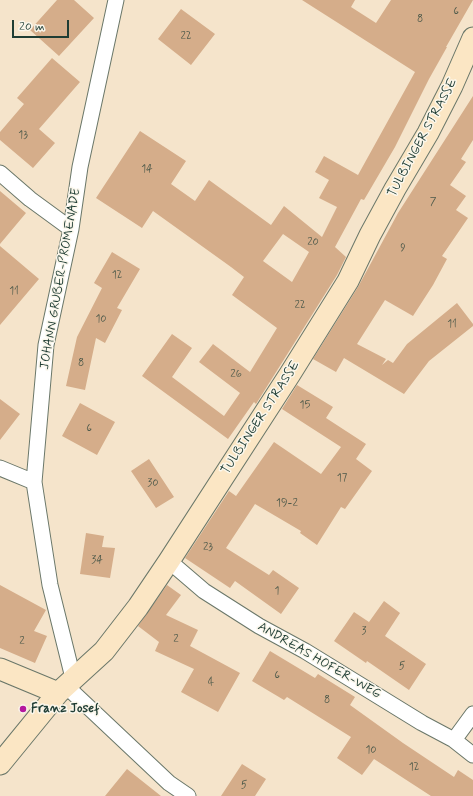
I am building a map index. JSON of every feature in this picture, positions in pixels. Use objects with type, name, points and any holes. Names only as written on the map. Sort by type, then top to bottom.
[{"type":"main road","name":"TULBINGER STRASSE","points":[[0,764],[65,685],[104,651],[138,607],[169,561],[290,374],[348,281],[370,235],[428,133],[452,86],[473,38]]},
{"type":"main road","points":[[0,669],[65,685]]},
{"type":"street","name":"JOHANN GRUBER-PROMENADE","points":[[65,685],[34,482],[46,345],[71,229],[80,167],[116,0]]},
{"type":"street","points":[[0,173],[71,229]]},
{"type":"street","points":[[0,468],[34,482]]},
{"type":"street","name":"ANDREAS HOFER-WEG","points":[[169,561],[204,591],[259,626],[305,651],[422,723],[454,740],[473,755]]},
{"type":"street","points":[[65,685],[169,783],[188,796]]},
{"type":"street","points":[[454,740],[473,714]]},
{"type":"building","points":[[57,0],[74,0],[94,18],[59,56],[30,30]]},
{"type":"building","points":[[302,0],[355,0],[351,7],[376,23],[391,0],[473,0],[429,79],[395,147],[364,200],[361,199],[335,247],[346,257],[337,275],[256,404],[254,402],[228,439],[142,376],[172,334],[192,348],[172,377],[224,416],[240,393],[199,362],[213,344],[250,372],[277,328],[232,295],[244,277],[231,267],[153,211],[142,228],[96,198],[140,131],[186,161],[171,184],[195,201],[209,180],[271,225],[284,206],[322,237],[337,207],[319,198],[329,180],[315,172],[324,156],[358,175],[415,72]],"holes":[[[283,234],[309,252],[292,282],[263,261]]]},
{"type":"building","points":[[181,9],[215,34],[191,65],[158,39]]},
{"type":"building","points":[[52,58],[80,82],[39,129],[55,143],[33,168],[0,140],[0,132],[24,104],[17,98]]},
{"type":"building","points":[[473,96],[473,140],[461,159],[466,162],[450,185],[466,196],[456,210],[468,218],[442,256],[447,259],[433,285],[413,316],[385,300],[357,344],[386,359],[382,365],[388,360],[393,363],[407,344],[457,303],[473,326],[429,361],[404,394],[344,358],[336,372],[313,359],[358,287],[398,213]]},
{"type":"building","points":[[0,191],[26,213],[0,244]]},
{"type":"building","points":[[0,246],[39,279],[0,325]]},
{"type":"building","points":[[112,252],[140,269],[117,308],[122,310],[105,343],[96,338],[85,390],[66,386],[77,337],[102,288],[94,283]]},
{"type":"building","points":[[297,385],[333,407],[326,418],[366,444],[356,459],[372,471],[345,509],[341,507],[317,545],[300,533],[301,531],[255,504],[226,548],[269,575],[273,570],[299,588],[281,614],[235,581],[230,588],[185,558],[229,491],[236,496],[274,442],[321,474],[341,447],[282,409]]},
{"type":"building","points":[[0,399],[20,414],[0,440]]},
{"type":"building","points":[[80,403],[115,422],[97,455],[62,436]]},
{"type":"building","points":[[149,459],[174,497],[156,508],[131,471]]},
{"type":"building","points":[[86,533],[104,536],[102,547],[115,548],[110,578],[80,574]]},
{"type":"building","points":[[0,585],[46,610],[34,631],[47,636],[35,663],[0,648]]},
{"type":"building","points":[[167,585],[181,595],[166,615],[198,630],[190,646],[240,673],[218,712],[181,692],[194,669],[155,651],[159,642],[138,626]]},
{"type":"building","points":[[384,601],[400,613],[385,636],[426,664],[409,690],[367,661],[366,663],[334,641],[354,612],[369,622]]},
{"type":"building","points":[[270,651],[315,678],[318,674],[355,697],[350,705],[454,777],[458,770],[473,780],[473,796],[431,796],[374,759],[362,775],[337,758],[351,737],[287,697],[284,700],[252,681]]},
{"type":"building","points":[[242,764],[266,779],[255,796],[221,796]]},
{"type":"building","points":[[127,769],[161,796],[105,796]]},
{"type":"place","name":"Franz Josef","points":[[23,709]]}]
